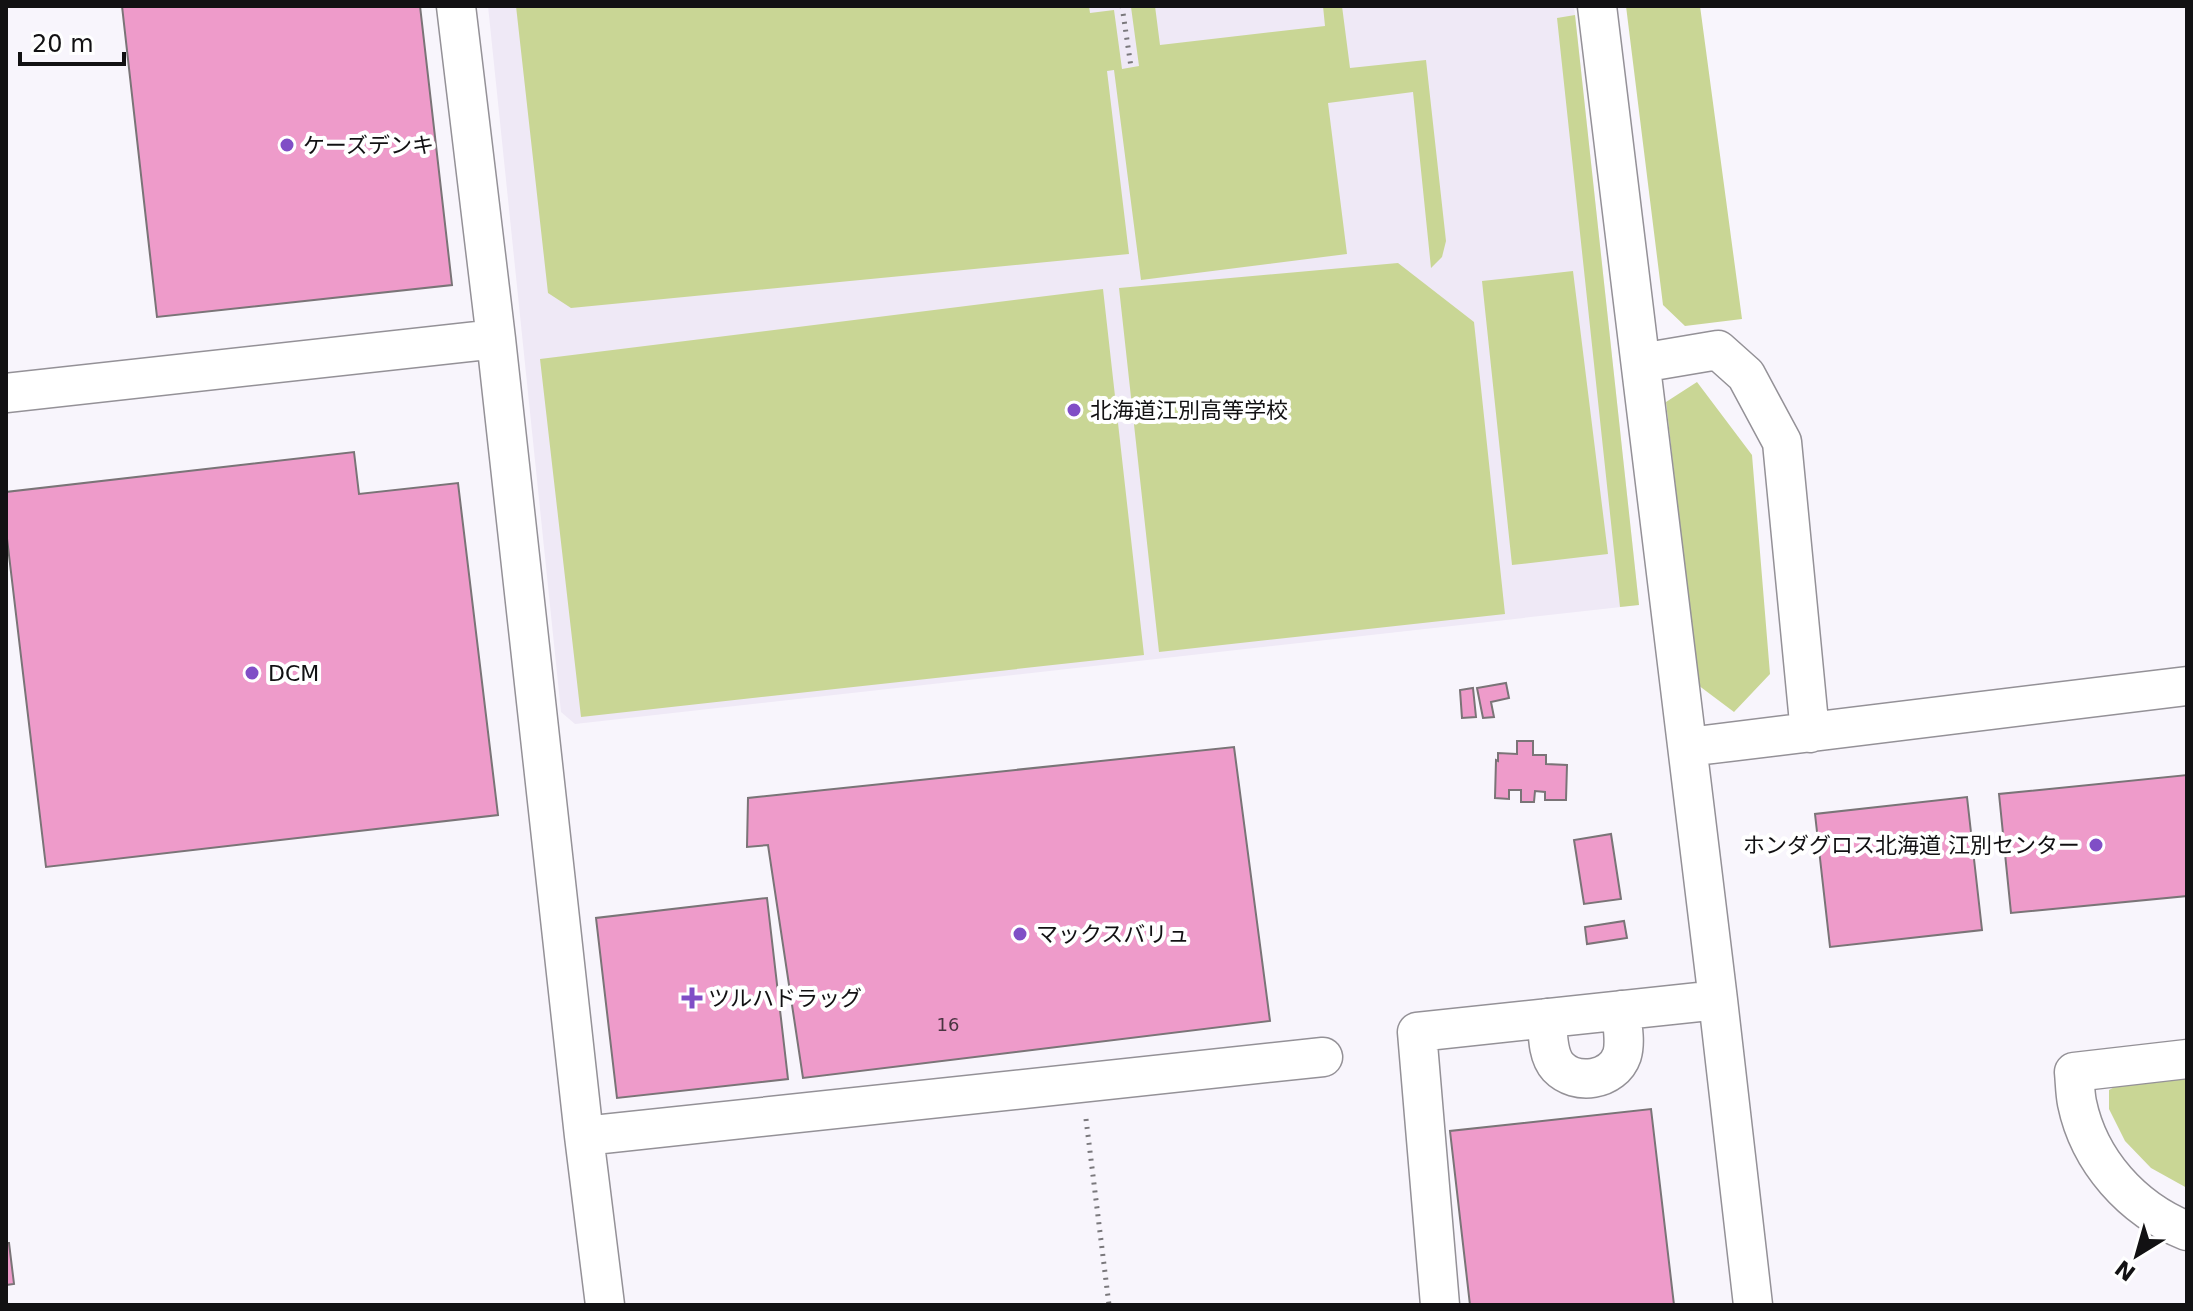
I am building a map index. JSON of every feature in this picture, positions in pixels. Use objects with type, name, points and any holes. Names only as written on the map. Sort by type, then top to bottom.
[{"type":"street","points":[[456,6],[605,1305]]},
{"type":"street","points":[[1597,6],[1753,1305]]},
{"type":"street","points":[[6,393],[496,339]]},
{"type":"street","points":[[1641,363],[1718,350],[1746,375],[1782,442],[1810,733]]},
{"type":"street","points":[[1688,747],[2187,686]]},
{"type":"street","points":[[1440,1305],[1417,1032],[1718,1000]]},
{"type":"street","points":[[1547,1018],[1548,1047],[1557,1066],[1570,1076],[1585,1080],[1613,1069],[1622,1056],[1621,1010]]},
{"type":"street","points":[[584,1136],[1323,1057]]},
{"type":"street","points":[[2187,1059],[2074,1072],[2076,1101],[2097,1156],[2135,1200],[2161,1220],[2187,1231]]},
{"type":"path","points":[[1122,6],[1131,67]]},
{"type":"path","points":[[1082,1082],[1109,1305]]},
{"type":"shaded area","name":"北海道江別高等学校","points":[[488,6],[1574,6],[1639,605],[575,724],[561,712]]},
{"type":"green space","points":[[516,6],[1089,6],[1090,13],[1114,10],[1122,69],[1139,66],[1131,7],[1155,6],[1160,45],[1325,26],[1323,6],[1342,6],[1350,68],[1426,60],[1446,241],[1442,257],[1431,268],[1413,92],[1328,103],[1347,254],[1141,280],[1114,70],[1107,71],[1129,254],[571,308],[548,293]]},
{"type":"green space","points":[[1626,6],[1700,6],[1742,319],[1685,326],[1663,305]]},
{"type":"green space","points":[[1575,15],[1639,605],[1620,607],[1557,18]]},
{"type":"green space","points":[[1398,263],[1474,322],[1505,614],[1159,652],[1119,288]]},
{"type":"green space","points":[[1573,271],[1608,554],[1512,565],[1482,281]]},
{"type":"green space","points":[[1103,289],[1144,655],[581,717],[540,359]]},
{"type":"green space","points":[[1697,382],[1752,455],[1770,674],[1734,712],[1698,685],[1666,402]]},
{"type":"green space","points":[[2187,1076],[2187,1188],[2151,1168],[2125,1141],[2109,1109],[2109,1090],[2124,1082]]},
{"type":"building","name":"ケーズデンキ","points":[[122,6],[420,6],[452,285],[157,317]]},
{"type":"building","name":"DCM","points":[[354,452],[359,494],[458,483],[498,815],[46,867],[6,530],[6,492]]},
{"type":"building","points":[[1506,683],[1509,698],[1491,702],[1494,717],[1483,718],[1477,688]]},
{"type":"building","points":[[1473,688],[1476,717],[1462,718],[1460,690]]},
{"type":"building","points":[[1517,741],[1533,741],[1533,755],[1546,755],[1546,764],[1567,765],[1566,800],[1545,800],[1545,792],[1535,791],[1534,802],[1521,802],[1521,790],[1509,790],[1509,799],[1495,798],[1498,753],[1517,754]]},
{"type":"building","name":"マックスバリュ","points":[[1234,747],[1270,1021],[803,1078],[768,845],[747,847],[748,798]]},
{"type":"building","name":"ホンダグロス北海道 江別センター","points":[[2187,775],[2187,896],[2011,913],[1999,794]]},
{"type":"building","points":[[1967,797],[1982,930],[1830,947],[1815,814]]},
{"type":"building","points":[[1611,834],[1621,899],[1584,904],[1574,840]]},
{"type":"building","name":"ツルハドラッグ","points":[[767,898],[788,1079],[617,1098],[596,918]]},
{"type":"building","points":[[1624,921],[1627,938],[1587,944],[1585,927]]},
{"type":"building","points":[[1651,1109],[1674,1305],[1470,1305],[1450,1131]]},
{"type":"building","points":[[6,1243],[9,1243],[14,1284],[6,1285]]},
{"type":"place","name":"ケーズデンキ","points":[[287,145]]},
{"type":"place","name":"北海道江別高等学校","points":[[1074,410]]},
{"type":"place","name":"DCM","points":[[252,673]]},
{"type":"place","name":"ホンダグロス北海道 江別センター","points":[[2096,845]]},
{"type":"place","name":"マックスバリュ","points":[[1020,934]]},
{"type":"place","name":"ツルハドラッグ","points":[[692,998]]}]
